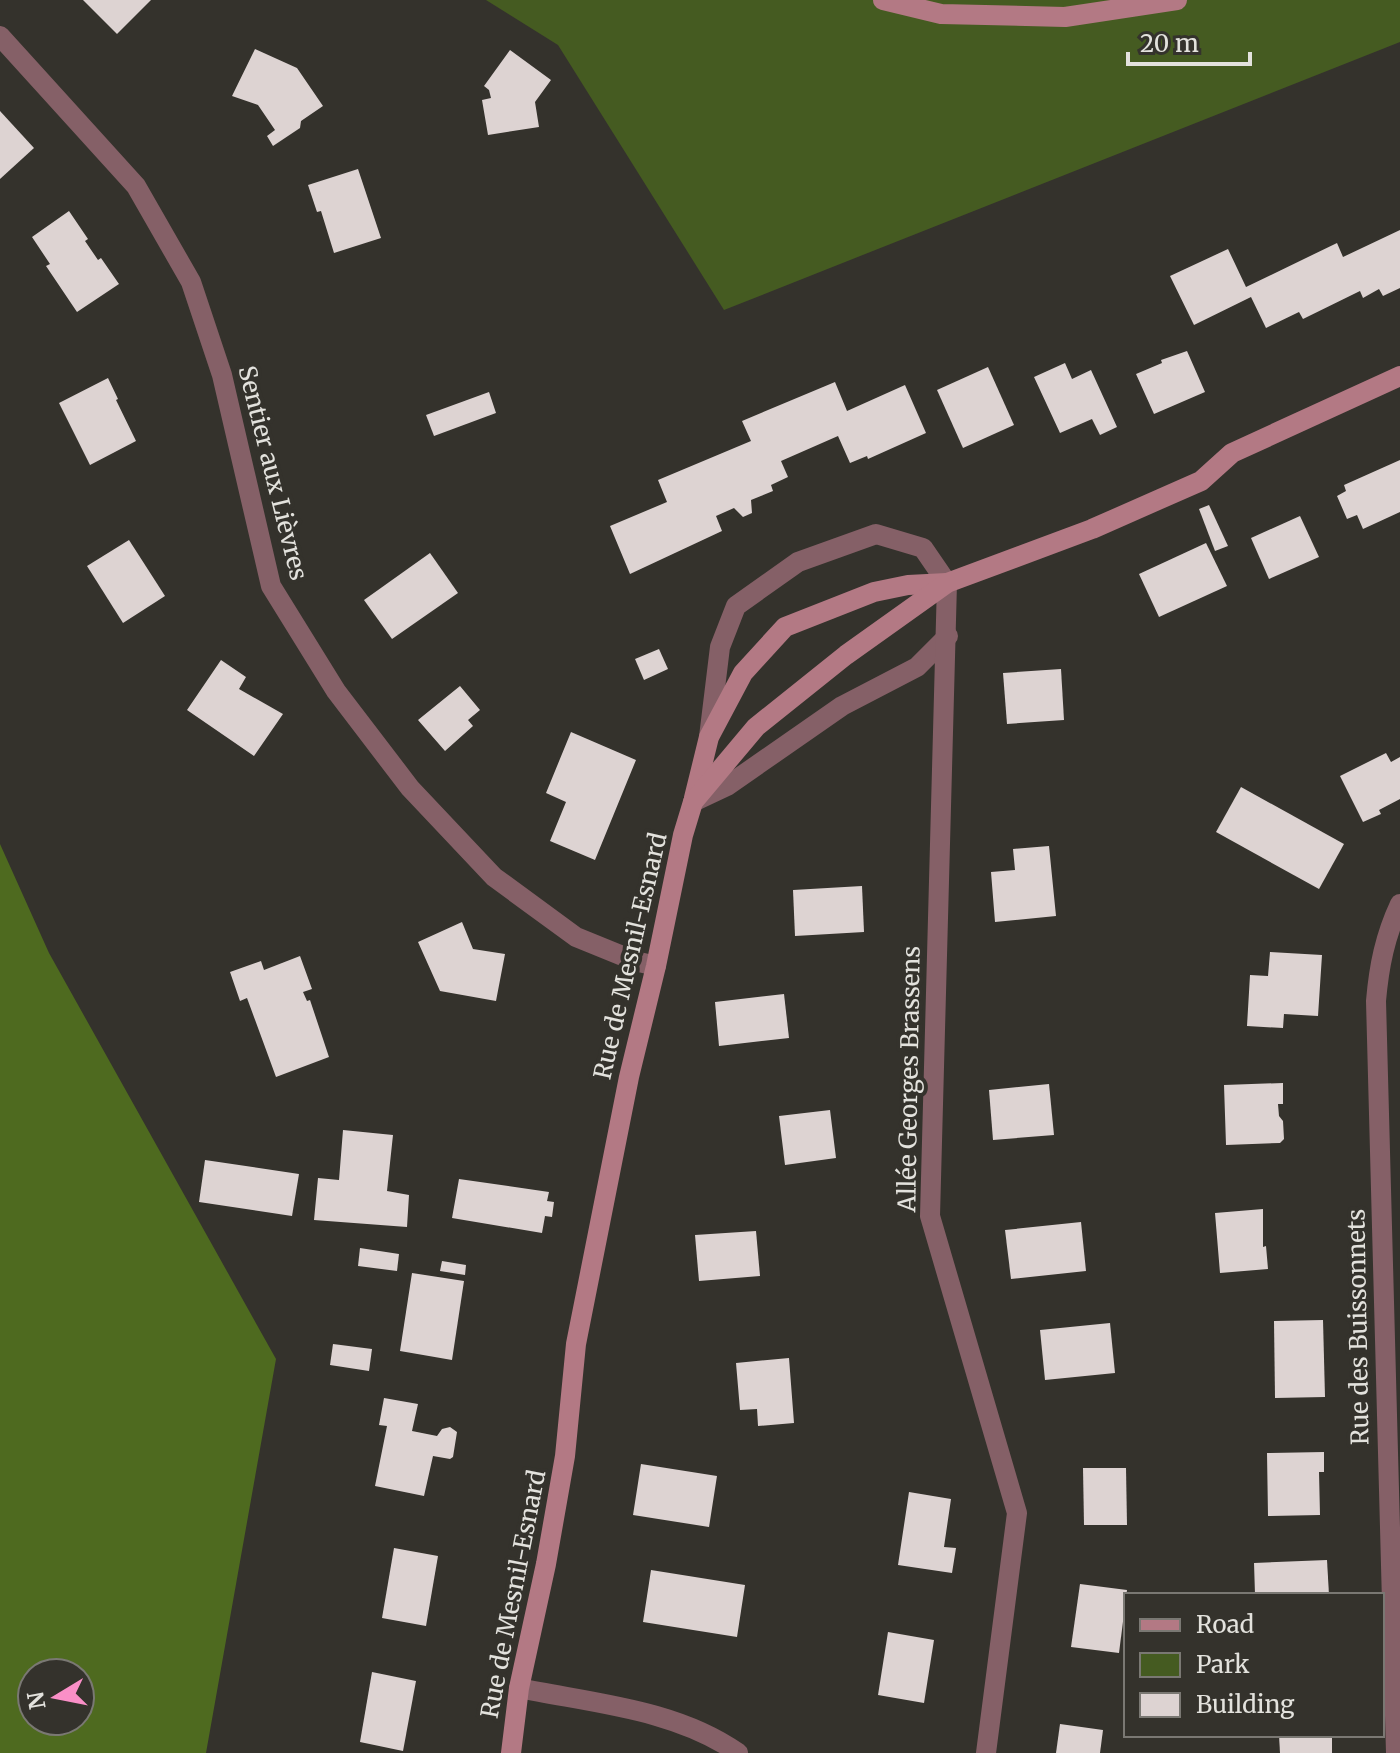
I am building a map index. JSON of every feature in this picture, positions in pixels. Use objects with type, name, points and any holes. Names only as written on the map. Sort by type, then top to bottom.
[{"type":"street","points":[[883,0],[941,14],[1065,17],[1177,0]]},
{"type":"street","name":"Sentier aux Lièvres","points":[[0,36],[136,186],[191,282],[222,375],[271,586],[336,691],[410,788],[494,877],[576,937],[656,966]]},
{"type":"street","points":[[709,737],[743,673],[785,627],[874,592],[908,585],[947,583],[1092,529],[1201,481],[1232,453],[1400,376]]},
{"type":"street","points":[[693,802],[709,737],[711,700],[720,647],[736,606],[798,562],[876,534],[923,548],[947,583]]},
{"type":"street","name":"Rue de Mesnil-Esnard","points":[[511,1753],[519,1688],[565,1456],[576,1344],[629,1077],[693,802],[756,727],[846,655],[947,583]]},
{"type":"street","name":"Allée Georges Brassens","points":[[947,583],[948,636],[930,1216],[1017,1513],[986,1753]]},
{"type":"street","points":[[693,802],[727,786],[842,706],[917,667],[948,636]]},
{"type":"street","name":"Rue des Buissonnets","points":[[1396,1753],[1391,1235],[1376,1001],[1380,960],[1400,904]]},
{"type":"street","points":[[519,1688],[660,1717],[723,1742],[738,1753]]},
{"type":"green space","points":[[486,0],[1400,0],[1400,42],[724,310],[558,45]]},
{"type":"green space","points":[[0,844],[49,953],[276,1359],[206,1753],[0,1753]]},
{"type":"building","points":[[83,0],[151,0],[117,34]]},
{"type":"building","points":[[255,49],[297,68],[323,106],[301,121],[300,128],[273,146],[267,136],[275,130],[258,105],[232,96]]},
{"type":"building","points":[[510,50],[551,80],[535,102],[539,127],[488,135],[482,100],[491,98],[484,86]]},
{"type":"building","points":[[0,111],[34,148],[0,179]]},
{"type":"building","points":[[358,169],[381,238],[334,253],[321,211],[317,212],[308,185]]},
{"type":"building","points":[[69,211],[98,260],[101,258],[119,284],[77,312],[46,266],[50,264],[32,237]]},
{"type":"building","points":[[1400,230],[1400,288],[1383,296],[1379,289],[1363,298],[1360,291],[1303,319],[1299,312],[1266,328],[1251,297],[1194,325],[1170,276],[1228,249],[1246,287],[1337,243],[1343,257]]},
{"type":"building","points":[[1187,351],[1205,392],[1154,414],[1136,374],[1162,363],[1161,360]]},
{"type":"building","points":[[1065,363],[1072,379],[1091,370],[1117,427],[1100,435],[1092,419],[1060,433],[1034,377]]},
{"type":"building","points":[[988,367],[1014,425],[963,448],[937,390]]},
{"type":"building","points":[[108,378],[136,441],[90,465],[59,403]]},
{"type":"building","points":[[835,382],[847,411],[905,385],[926,433],[868,459],[867,456],[850,463],[838,436],[781,461],[788,477],[771,485],[773,491],[751,500],[752,513],[743,517],[734,508],[716,516],[722,531],[630,574],[610,526],[667,502],[658,480],[751,441],[742,421]]},
{"type":"building","points":[[489,392],[496,413],[434,436],[426,415]]},
{"type":"building","points":[[1400,460],[1400,512],[1363,529],[1357,515],[1347,519],[1337,496],[1346,491],[1344,485]]},
{"type":"building","points":[[1209,505],[1228,546],[1215,551],[1199,509]]},
{"type":"building","points":[[1300,516],[1319,557],[1269,579],[1251,538]]},
{"type":"building","points":[[129,540],[165,596],[123,623],[87,566]]},
{"type":"building","points":[[1206,543],[1227,586],[1159,617],[1139,574]]},
{"type":"building","points":[[430,553],[458,593],[392,639],[364,600]]},
{"type":"building","points":[[659,649],[668,669],[644,680],[635,659]]},
{"type":"building","points":[[221,660],[246,677],[239,689],[283,714],[254,756],[187,710]]},
{"type":"building","points":[[1061,669],[1064,720],[1007,724],[1003,673]]},
{"type":"building","points":[[460,686],[480,710],[468,720],[473,726],[445,751],[418,720]]},
{"type":"building","points":[[571,732],[636,760],[595,860],[550,841],[566,802],[546,793]]},
{"type":"building","points":[[1386,753],[1391,762],[1400,757],[1400,799],[1379,810],[1381,814],[1363,822],[1340,776]]},
{"type":"building","points":[[1241,787],[1344,844],[1319,889],[1216,832]]},
{"type":"building","points":[[1049,846],[1056,916],[995,922],[991,872],[1015,870],[1013,849]]},
{"type":"building","points":[[862,886],[864,932],[795,936],[793,890]]},
{"type":"building","points":[[462,922],[473,949],[505,954],[496,1001],[440,991],[418,942]]},
{"type":"building","points":[[1270,952],[1322,955],[1318,1016],[1284,1014],[1283,1028],[1247,1026],[1250,975],[1268,976]]},
{"type":"building","points":[[300,956],[312,989],[303,992],[307,1001],[310,1000],[329,1057],[276,1077],[247,998],[240,1001],[230,972],[261,961],[264,970]]},
{"type":"building","points":[[784,994],[789,1038],[719,1046],[715,1002]]},
{"type":"building","points":[[1283,1083],[1283,1104],[1278,1104],[1284,1139],[1280,1143],[1226,1145],[1224,1085]]},
{"type":"building","points":[[1049,1084],[1054,1135],[993,1140],[989,1090]]},
{"type":"building","points":[[830,1110],[836,1158],[785,1165],[779,1116]]},
{"type":"building","points":[[343,1130],[393,1135],[387,1191],[409,1195],[407,1227],[314,1220],[318,1178],[339,1180]]},
{"type":"building","points":[[205,1160],[299,1174],[292,1216],[199,1202]]},
{"type":"building","points":[[459,1179],[549,1192],[547,1201],[554,1202],[552,1217],[545,1216],[542,1233],[452,1218]]},
{"type":"building","points":[[1263,1209],[1263,1247],[1266,1246],[1268,1269],[1220,1273],[1215,1213]]},
{"type":"building","points":[[1081,1222],[1086,1271],[1011,1279],[1005,1230]]},
{"type":"building","points":[[756,1231],[760,1276],[699,1281],[695,1235]]},
{"type":"building","points":[[360,1248],[399,1254],[397,1271],[358,1266]]},
{"type":"building","points":[[442,1261],[466,1265],[465,1275],[440,1271]]},
{"type":"building","points":[[412,1273],[464,1281],[452,1360],[400,1351]]},
{"type":"building","points":[[1323,1320],[1325,1397],[1275,1398],[1274,1321]]},
{"type":"building","points":[[1110,1323],[1115,1373],[1045,1380],[1040,1330]]},
{"type":"building","points":[[333,1344],[372,1349],[369,1371],[330,1365]]},
{"type":"building","points":[[789,1358],[794,1423],[758,1426],[757,1409],[740,1410],[736,1363]]},
{"type":"building","points":[[384,1398],[418,1404],[412,1431],[437,1436],[442,1429],[450,1427],[457,1432],[453,1457],[433,1456],[424,1496],[375,1486],[387,1426],[379,1425]]},
{"type":"building","points":[[1324,1452],[1324,1472],[1319,1472],[1320,1515],[1268,1516],[1267,1453]]},
{"type":"building","points":[[641,1464],[717,1476],[709,1527],[633,1515]]},
{"type":"building","points":[[1083,1468],[1126,1468],[1127,1525],[1084,1525]]},
{"type":"building","points":[[909,1492],[951,1499],[944,1547],[956,1548],[952,1573],[898,1565]]},
{"type":"building","points":[[394,1548],[438,1556],[426,1626],[382,1618]]},
{"type":"building","points":[[1327,1560],[1329,1593],[1255,1593],[1254,1563]]},
{"type":"building","points":[[651,1570],[745,1585],[737,1637],[643,1622]]},
{"type":"building","points":[[1080,1584],[1127,1590],[1124,1593],[1119,1653],[1071,1647]]},
{"type":"building","points":[[888,1632],[934,1640],[924,1703],[878,1695]]},
{"type":"building","points":[[372,1672],[416,1681],[403,1751],[360,1742]]},
{"type":"building","points":[[1060,1724],[1103,1730],[1100,1753],[1056,1753]]},
{"type":"building","points":[[1279,1737],[1332,1737],[1332,1753],[1280,1753]]}]
